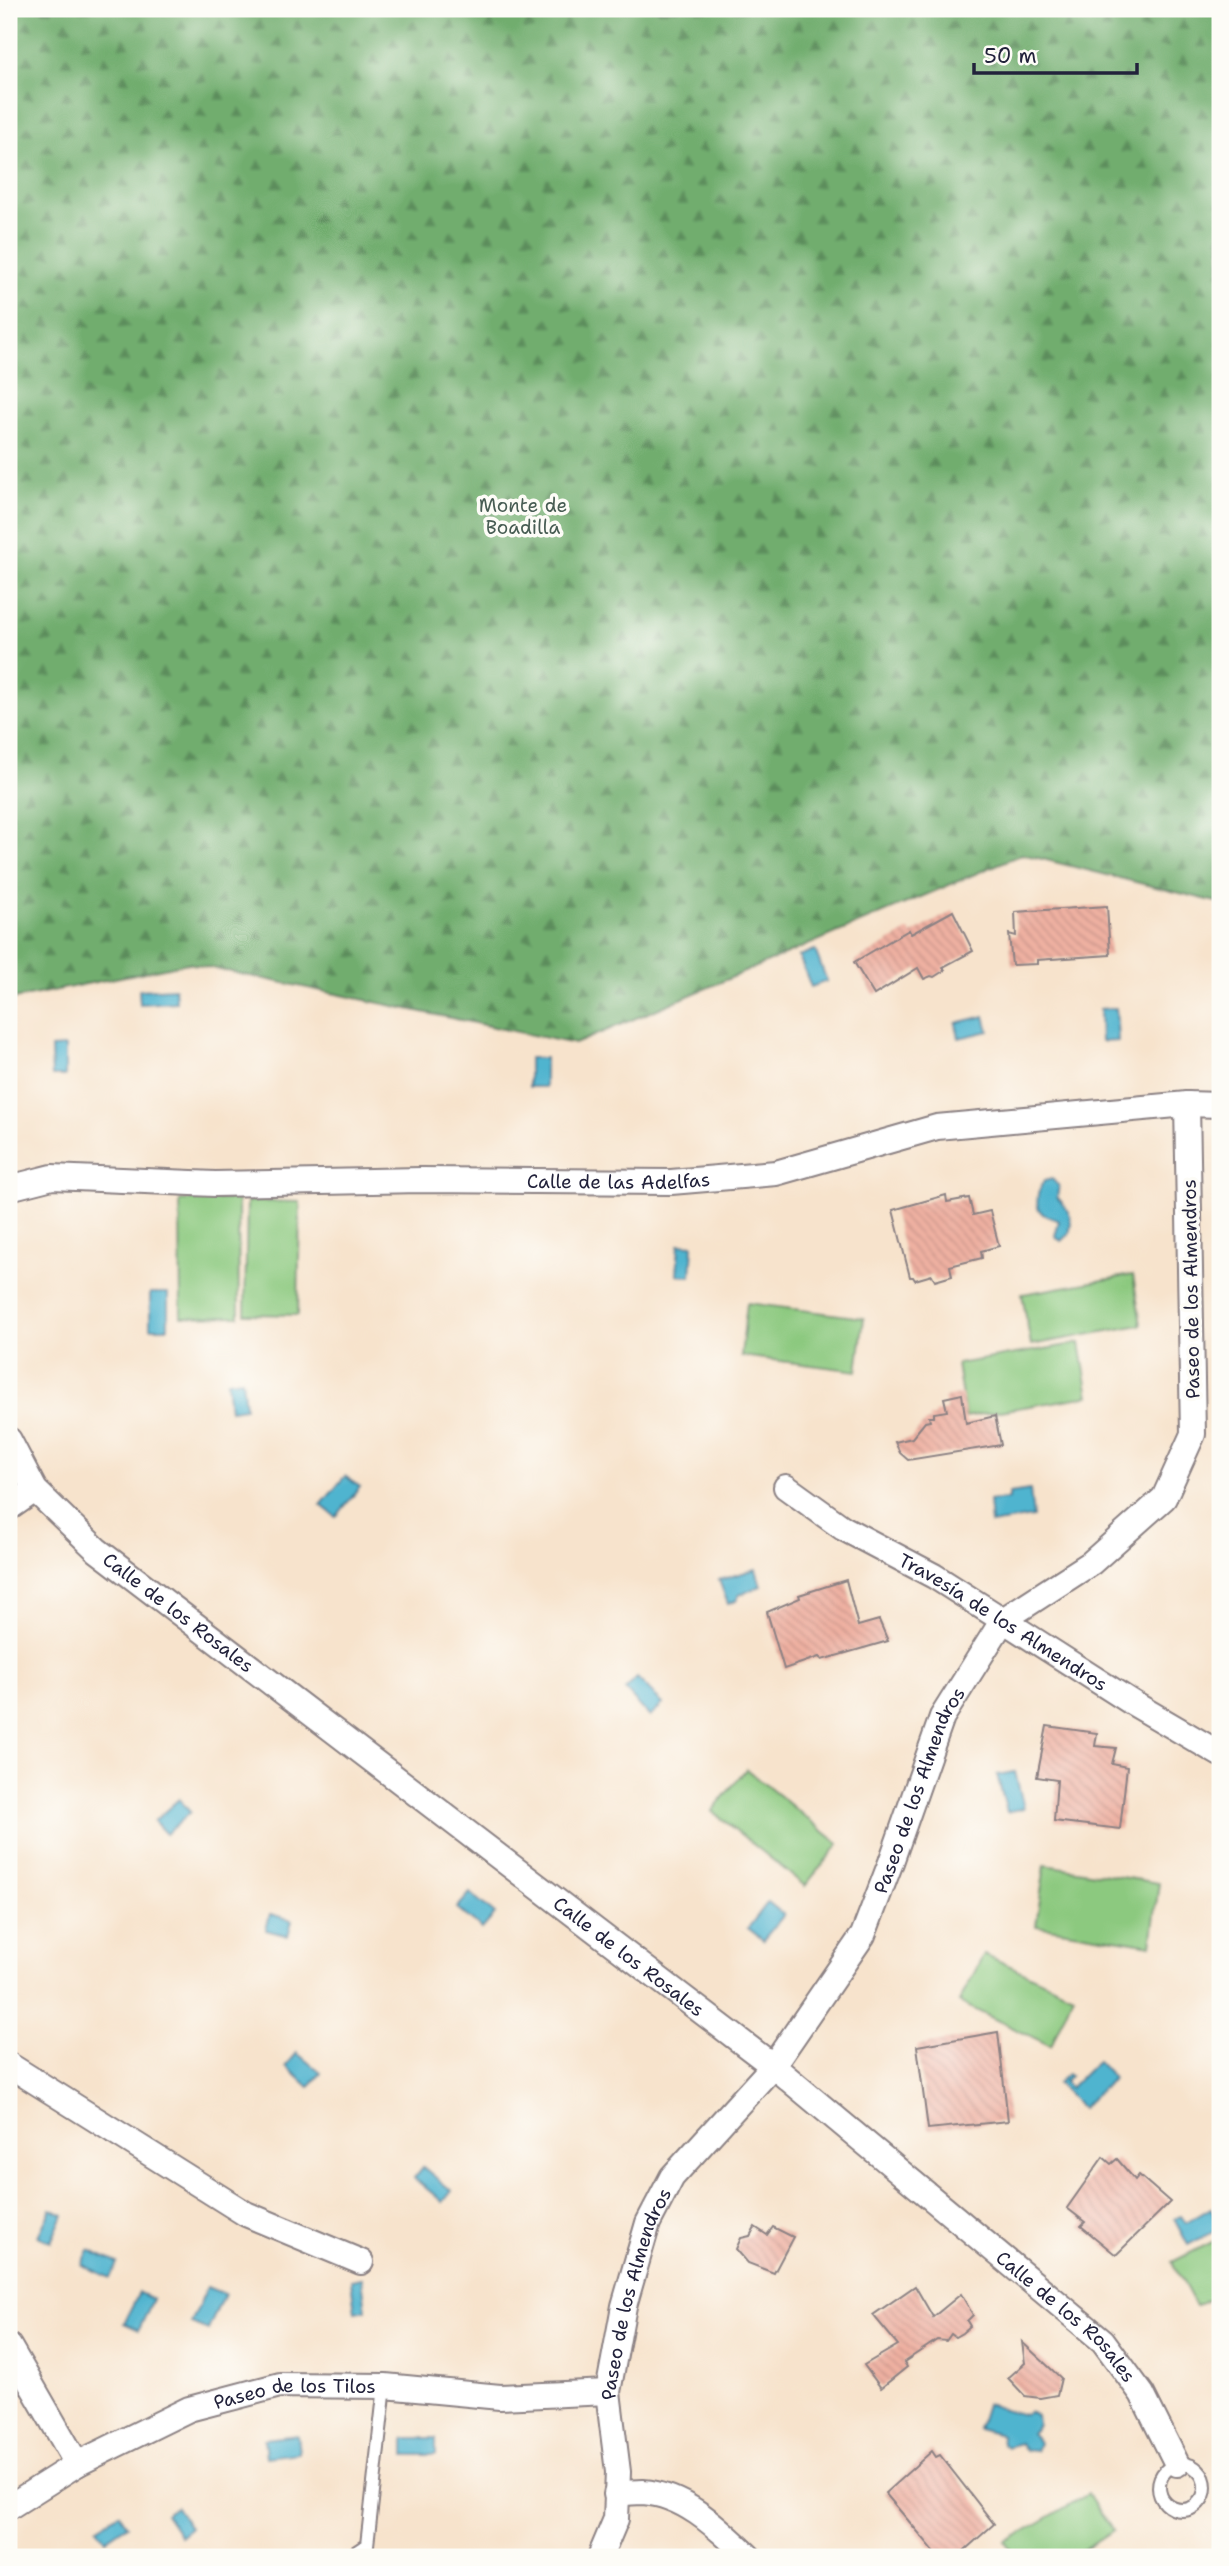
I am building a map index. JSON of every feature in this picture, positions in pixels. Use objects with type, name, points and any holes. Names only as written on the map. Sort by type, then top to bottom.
[{"type":"street","name":"Calle de las Adelfas","points":[[9,1188],[52,1177],[215,1184],[421,1180],[671,1182],[776,1173],[937,1128],[1188,1104],[1220,1105]]},
{"type":"street","name":"Paseo de los Almendros","points":[[600,2557],[616,2519],[618,2472],[608,2392],[624,2306],[648,2223],[672,2177],[773,2066],[863,1936],[942,1717],[1003,1620],[1091,1563],[1164,1498],[1193,1434],[1188,1104]]},
{"type":"street","name":"Calle de los Rosales","points":[[9,1440],[35,1489],[97,1550],[773,2066],[1103,2341],[1142,2394],[1177,2464]]},
{"type":"street","name":"Travesía de los Almendros","points":[[786,1487],[843,1528],[934,1576],[1131,1702],[1220,1754]]},
{"type":"street","points":[[9,1508],[35,1489]]},
{"type":"street","points":[[9,2065],[246,2214],[361,2262]]},
{"type":"street","points":[[9,2346],[77,2464]]},
{"type":"street","name":"Paseo de los Tilos","points":[[9,2507],[77,2464],[190,2409],[280,2385],[385,2386],[500,2397],[608,2392]]},
{"type":"street","points":[[616,2494],[643,2492],[666,2497],[687,2506],[749,2557]]},
{"type":"lane","points":[[349,2557],[367,2546],[385,2386]]},
{"type":"green space","name":"Monte de Boadilla","points":[[9,9],[1220,9],[1220,903],[1022,854],[575,1044],[188,963],[9,1000]]},
{"type":"green space","points":[[238,1199],[239,1316],[181,1317],[180,1200]]},
{"type":"green space","points":[[247,1201],[300,1202],[298,1315],[245,1314]]},
{"type":"green space","points":[[1133,1275],[1141,1325],[1031,1345],[1022,1294]]},
{"type":"green space","points":[[747,1303],[864,1318],[857,1371],[741,1356]]},
{"type":"green space","points":[[1080,1343],[1089,1396],[965,1417],[957,1364]]},
{"type":"green space","points":[[746,1769],[839,1844],[805,1886],[712,1811]]},
{"type":"green space","points":[[1045,1865],[1159,1883],[1151,1945],[1036,1926]]},
{"type":"green space","points":[[984,1954],[1073,1995],[1051,2046],[959,2002]]},
{"type":"green space","points":[[1220,2238],[1220,2294],[1196,2306],[1172,2262]]},
{"type":"green space","points":[[1088,2494],[1113,2531],[1073,2557],[1016,2557],[1006,2542]]},
{"type":"water","points":[[815,950],[827,981],[811,987],[799,956]]},
{"type":"water","points":[[175,988],[176,1002],[140,1004],[139,990]]},
{"type":"water","points":[[1116,1008],[1118,1041],[1101,1042],[1100,1009]]},
{"type":"water","points":[[985,1016],[989,1031],[959,1038],[956,1023]]},
{"type":"water","points":[[65,1047],[65,1076],[52,1076],[51,1048]]},
{"type":"water","points":[[529,1058],[545,1058],[545,1087],[529,1087]]},
{"type":"water","points":[[1052,1179],[1059,1186],[1057,1197],[1067,1209],[1070,1218],[1069,1234],[1061,1241],[1055,1236],[1059,1221],[1043,1214],[1037,1202],[1044,1181]]},
{"type":"water","points":[[679,1244],[693,1245],[691,1276],[677,1275]]},
{"type":"water","points":[[150,1293],[168,1293],[168,1328],[150,1328]]},
{"type":"water","points":[[242,1379],[245,1408],[230,1410],[227,1381]]},
{"type":"water","points":[[345,1476],[360,1487],[336,1517],[321,1505]]},
{"type":"water","points":[[1030,1490],[1033,1517],[991,1524],[989,1501],[1009,1499],[1009,1493]]},
{"type":"water","points":[[756,1569],[761,1586],[739,1595],[736,1601],[728,1604],[719,1580]]},
{"type":"water","points":[[637,1678],[663,1704],[650,1717],[625,1690]]},
{"type":"water","points":[[1015,1772],[1024,1808],[1007,1812],[997,1775]]},
{"type":"water","points":[[179,1799],[190,1812],[166,1834],[154,1821]]},
{"type":"water","points":[[470,1893],[495,1914],[482,1929],[457,1908]]},
{"type":"water","points":[[768,1902],[784,1915],[763,1940],[748,1928]]},
{"type":"water","points":[[270,1914],[292,1920],[288,1936],[266,1930]]},
{"type":"water","points":[[297,2053],[321,2073],[309,2087],[286,2066]]},
{"type":"water","points":[[1097,2061],[1113,2078],[1082,2108],[1057,2083],[1067,2074],[1070,2076],[1064,2082],[1070,2088]]},
{"type":"water","points":[[423,2167],[452,2191],[443,2202],[414,2178]]},
{"type":"water","points":[[1211,2208],[1220,2228],[1188,2245],[1174,2219],[1181,2216],[1186,2223]]},
{"type":"water","points":[[51,2209],[63,2215],[51,2242],[38,2236]]},
{"type":"water","points":[[89,2250],[117,2263],[110,2278],[82,2265]]},
{"type":"water","points":[[362,2278],[366,2310],[355,2312],[351,2280]]},
{"type":"water","points":[[207,2287],[224,2294],[208,2330],[191,2323]]},
{"type":"water","points":[[139,2293],[153,2299],[139,2330],[124,2323]]},
{"type":"water","points":[[986,2404],[1037,2416],[1038,2424],[1031,2433],[1039,2442],[1036,2451],[1025,2450],[1019,2443],[1007,2447],[1002,2443],[1001,2435],[978,2429]]},
{"type":"water","points":[[297,2435],[299,2453],[266,2457],[264,2439]]},
{"type":"water","points":[[405,2438],[436,2438],[436,2455],[405,2455]]},
{"type":"water","points":[[176,2507],[190,2528],[180,2536],[165,2514]]},
{"type":"water","points":[[119,2513],[127,2525],[105,2540],[97,2528]]},
{"type":"building","points":[[1107,906],[1110,955],[1037,960],[1037,964],[1012,965],[1009,934],[1016,936],[1015,912]]},
{"type":"building","points":[[953,911],[973,951],[943,967],[945,970],[934,977],[924,979],[918,968],[874,995],[854,962],[909,930],[911,934]]},
{"type":"building","points":[[946,1195],[947,1202],[969,1198],[973,1215],[990,1211],[999,1246],[981,1251],[982,1258],[950,1266],[952,1276],[935,1281],[932,1275],[915,1280],[910,1277],[893,1210]]},
{"type":"building","points":[[962,1394],[966,1423],[995,1416],[1001,1445],[908,1460],[900,1453],[895,1442],[912,1438],[925,1422],[930,1421],[929,1417],[934,1417],[934,1413],[947,1411],[944,1398]]},
{"type":"building","points":[[846,1580],[858,1626],[879,1620],[888,1641],[822,1660],[819,1657],[784,1669],[767,1612],[800,1598],[799,1595]]},
{"type":"building","points":[[1047,1726],[1097,1733],[1095,1746],[1116,1748],[1112,1764],[1127,1767],[1120,1829],[1054,1821],[1057,1780],[1037,1777]]},
{"type":"building","points":[[998,2032],[1008,2121],[928,2129],[917,2046]]},
{"type":"building","points":[[1103,2157],[1111,2164],[1117,2159],[1135,2180],[1139,2175],[1170,2202],[1116,2255],[1081,2226],[1085,2222],[1067,2208]]},
{"type":"building","points":[[755,2227],[767,2235],[773,2227],[793,2237],[774,2273],[748,2263],[736,2249],[741,2238],[750,2236]]},
{"type":"building","points":[[915,2286],[933,2317],[961,2294],[973,2315],[967,2321],[970,2326],[955,2337],[951,2334],[946,2341],[937,2340],[904,2362],[907,2367],[881,2388],[864,2365],[898,2345],[873,2315]]},
{"type":"building","points":[[1022,2342],[1061,2378],[1057,2395],[1040,2398],[1025,2396],[1008,2378],[1025,2363]]},
{"type":"building","points":[[932,2451],[936,2457],[940,2455],[994,2524],[957,2557],[939,2557],[885,2493]]}]
